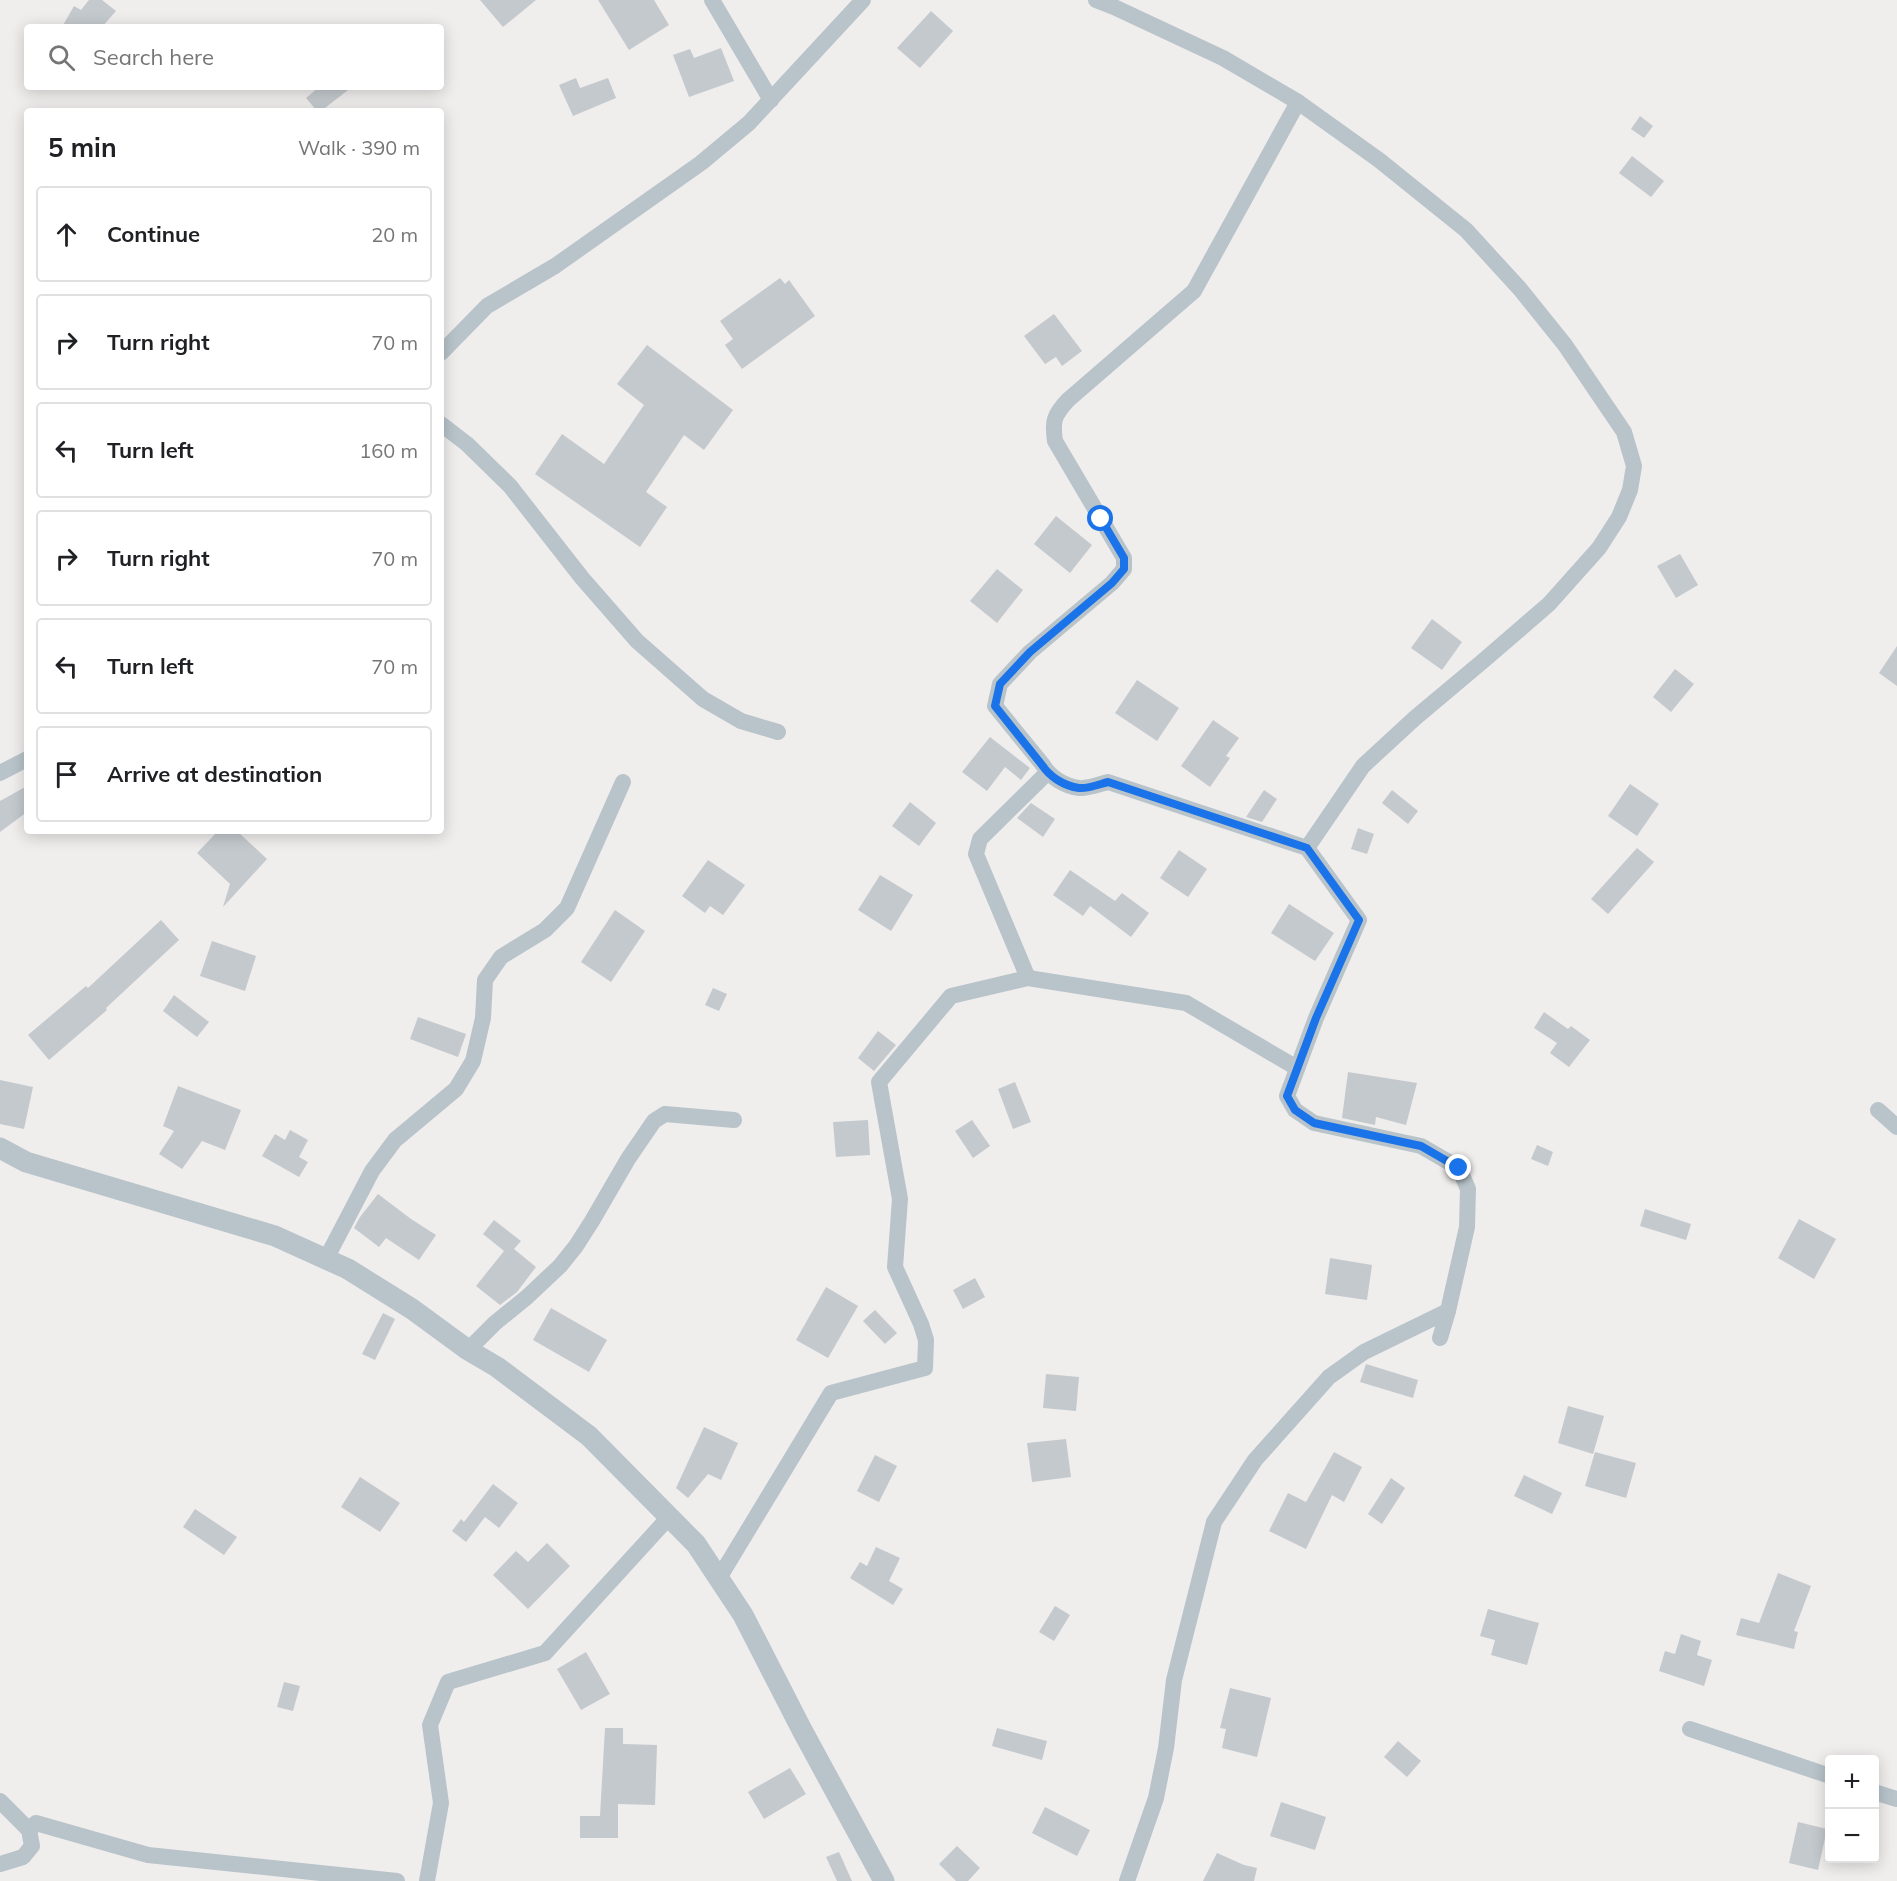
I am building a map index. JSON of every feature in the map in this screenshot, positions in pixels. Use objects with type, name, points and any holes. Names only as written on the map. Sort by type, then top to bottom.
[{"type":"street","points":[[712,0],[771,100]]},
{"type":"street","points":[[444,350],[487,306],[555,266],[700,163],[749,123],[863,0]]},
{"type":"street","points":[[1096,0],[1223,58],[1298,102],[1379,160],[1466,230],[1520,289],[1565,345],[1624,432],[1634,466],[1630,490],[1619,517],[1599,548],[1549,604],[1414,718],[1363,766],[1307,848]]},
{"type":"street","points":[[1298,102],[1194,291],[1057,411],[1053,426],[1055,441],[1124,558],[1124,569],[1112,583],[1030,652],[1000,684],[995,706],[1047,773],[1055,779],[1079,788],[1108,782],[1307,848],[1359,920],[1316,1018],[1287,1096],[1295,1110],[1314,1123],[1421,1146],[1459,1168],[1468,1190],[1467,1227],[1440,1338]]},
{"type":"street","points":[[444,426],[468,444],[510,486],[582,578],[637,641],[704,699],[741,721],[778,732]]},
{"type":"street","points":[[0,773],[24,761]]},
{"type":"street","points":[[1028,978],[976,854],[980,839],[1047,773]]},
{"type":"street","points":[[326,1259],[372,1171],[395,1140],[456,1089],[473,1061],[483,1018],[485,980],[501,957],[545,930],[567,908],[623,782]]},
{"type":"street","points":[[719,1578],[831,1393],[925,1368],[926,1340],[895,1267],[900,1199],[879,1082],[951,996],[1028,978],[1186,1003],[1298,1068]]},
{"type":"street","points":[[1878,1110],[1897,1127]]},
{"type":"street","points":[[468,1350],[565,1260],[654,1121],[665,1114],[734,1120]]},
{"type":"street","points":[[0,1148],[26,1162],[275,1236],[348,1269],[497,1367],[589,1436],[696,1544],[719,1578],[743,1615],[884,1881]]},
{"type":"street","points":[[1127,1881],[1156,1798],[1166,1748],[1174,1680],[1214,1522],[1255,1460],[1329,1377],[1364,1352],[1448,1311]]},
{"type":"street","points":[[427,1881],[441,1803],[430,1725],[448,1682],[545,1653],[670,1516]]},
{"type":"street","points":[[1690,1729],[1825,1774]]},
{"type":"street","points":[[1879,1793],[1897,1799]]},
{"type":"street","points":[[0,1801],[29,1830],[32,1846],[23,1857],[0,1864]]},
{"type":"street","points":[[29,1830],[36,1823],[148,1855],[397,1881]]},
{"type":"building","points":[[89,0],[102,0],[116,11],[105,24],[64,24],[74,6],[81,10]]},
{"type":"building","points":[[480,0],[536,0],[503,27]]},
{"type":"building","points":[[598,0],[654,0],[669,25],[629,50]]},
{"type":"building","points":[[931,11],[953,31],[920,68],[897,48]]},
{"type":"building","points":[[721,48],[734,81],[689,97],[673,55],[690,49],[694,58]]},
{"type":"building","points":[[576,78],[580,88],[608,78],[616,98],[573,116],[559,85]]},
{"type":"building","points":[[315,90],[348,90],[325,108],[314,108],[306,98]]},
{"type":"building","points":[[1640,116],[1653,126],[1644,138],[1631,129]]},
{"type":"building","points":[[1632,156],[1664,181],[1651,197],[1619,173]]},
{"type":"building","points":[[780,278],[785,284],[789,280],[815,316],[742,369],[725,345],[733,339],[720,321]]},
{"type":"building","points":[[1054,314],[1082,351],[1062,366],[1056,357],[1045,364],[1024,336]]},
{"type":"building","points":[[647,345],[733,410],[704,450],[684,435],[646,492],[667,507],[640,547],[535,474],[562,434],[604,464],[644,405],[617,384]]},
{"type":"building","points":[[1056,516],[1092,545],[1070,573],[1034,544]]},
{"type":"building","points":[[1680,554],[1698,585],[1676,598],[1657,566]]},
{"type":"building","points":[[997,569],[1023,590],[997,623],[970,601]]},
{"type":"building","points":[[1432,619],[1462,642],[1442,670],[1411,648]]},
{"type":"building","points":[[1897,646],[1897,686],[1879,673]]},
{"type":"building","points":[[1675,669],[1694,684],[1671,712],[1653,697]]},
{"type":"building","points":[[1137,680],[1179,708],[1157,741],[1115,713]]},
{"type":"building","points":[[1213,720],[1239,738],[1226,756],[1230,758],[1210,787],[1181,766]]},
{"type":"building","points":[[990,737],[1030,768],[1021,780],[1005,767],[987,791],[962,772]]},
{"type":"building","points":[[1630,784],[1659,804],[1637,836],[1608,816]]},
{"type":"building","points":[[24,788],[24,814],[0,832],[0,801]]},
{"type":"building","points":[[1264,790],[1277,799],[1262,822],[1246,817]]},
{"type":"building","points":[[1392,790],[1418,811],[1408,824],[1382,803]]},
{"type":"building","points":[[910,802],[936,823],[919,846],[892,826]]},
{"type":"building","points":[[1031,803],[1055,819],[1043,837],[1017,818]]},
{"type":"building","points":[[1358,828],[1374,834],[1367,854],[1351,849]]},
{"type":"building","points":[[215,834],[240,834],[267,859],[223,907],[230,884],[197,853]]},
{"type":"building","points":[[1637,848],[1654,862],[1608,914],[1591,899]]},
{"type":"building","points":[[1179,850],[1207,869],[1188,897],[1160,878]]},
{"type":"building","points":[[708,860],[745,885],[723,915],[710,906],[705,913],[682,896]]},
{"type":"building","points":[[1070,870],[1115,901],[1122,893],[1149,913],[1131,937],[1090,906],[1083,916],[1053,895]]},
{"type":"building","points":[[880,875],[913,895],[891,931],[858,910]]},
{"type":"building","points":[[1289,904],[1334,933],[1315,961],[1271,933]]},
{"type":"building","points":[[615,910],[645,931],[611,982],[581,962]]},
{"type":"building","points":[[161,920],[179,940],[106,1008],[107,1010],[49,1060],[28,1035],[86,986],[88,988]]},
{"type":"building","points":[[212,941],[256,956],[245,991],[200,976]]},
{"type":"building","points":[[713,988],[727,994],[719,1011],[705,1005]]},
{"type":"building","points":[[174,995],[209,1022],[197,1037],[163,1011]]},
{"type":"building","points":[[1544,1012],[1568,1029],[1571,1026],[1590,1040],[1569,1067],[1550,1053],[1557,1043],[1534,1028]]},
{"type":"building","points":[[418,1017],[466,1034],[458,1057],[410,1039]]},
{"type":"building","points":[[878,1031],[896,1045],[874,1071],[858,1058]]},
{"type":"building","points":[[1348,1072],[1417,1083],[1406,1125],[1376,1117],[1375,1125],[1342,1118]]},
{"type":"building","points":[[0,1080],[33,1087],[24,1129],[0,1124]]},
{"type":"building","points":[[1015,1082],[1031,1122],[1013,1129],[998,1089]]},
{"type":"building","points":[[178,1086],[241,1110],[225,1150],[202,1141],[182,1169],[159,1154],[174,1131],[163,1126]]},
{"type":"building","points":[[868,1120],[870,1155],[836,1157],[833,1122]]},
{"type":"building","points":[[972,1120],[990,1146],[973,1158],[955,1131]]},
{"type":"building","points":[[290,1130],[308,1140],[299,1157],[308,1162],[299,1177],[262,1156],[275,1134],[285,1140]]},
{"type":"building","points":[[1537,1145],[1553,1152],[1548,1166],[1531,1159]]},
{"type":"building","points":[[378,1194],[436,1235],[419,1260],[386,1238],[379,1247],[354,1228]]},
{"type":"building","points":[[1645,1209],[1691,1224],[1686,1240],[1640,1226]]},
{"type":"building","points":[[1799,1219],[1836,1239],[1814,1279],[1778,1258]]},
{"type":"building","points":[[494,1220],[521,1241],[514,1249],[536,1267],[517,1292],[500,1305],[476,1286],[504,1251],[483,1234]]},
{"type":"building","points":[[1330,1258],[1372,1265],[1367,1300],[1325,1294]]},
{"type":"building","points":[[975,1278],[985,1297],[963,1309],[953,1290]]},
{"type":"building","points":[[826,1287],[858,1306],[828,1358],[796,1340]]},
{"type":"building","points":[[551,1308],[607,1340],[589,1372],[533,1340]]},
{"type":"building","points":[[875,1310],[897,1333],[885,1344],[863,1321]]},
{"type":"building","points":[[383,1313],[395,1319],[375,1360],[362,1354]]},
{"type":"building","points":[[1366,1364],[1418,1380],[1413,1398],[1360,1382]]},
{"type":"building","points":[[1046,1374],[1079,1377],[1076,1411],[1043,1408]]},
{"type":"building","points":[[1568,1406],[1604,1416],[1593,1454],[1558,1443]]},
{"type":"building","points":[[704,1427],[738,1443],[721,1480],[708,1474],[688,1498],[676,1488]]},
{"type":"building","points":[[1066,1439],[1071,1477],[1032,1482],[1027,1443]]},
{"type":"building","points":[[1334,1452],[1362,1467],[1344,1502],[1332,1495],[1306,1549],[1269,1531],[1288,1493],[1306,1502]]},
{"type":"building","points":[[1595,1452],[1636,1463],[1626,1498],[1585,1486]]},
{"type":"building","points":[[875,1455],[897,1466],[879,1502],[857,1491]]},
{"type":"building","points":[[1524,1475],[1562,1493],[1552,1514],[1514,1496]]},
{"type":"building","points":[[360,1477],[400,1503],[380,1532],[341,1507]]},
{"type":"building","points":[[1391,1478],[1405,1488],[1382,1524],[1368,1514]]},
{"type":"building","points":[[493,1484],[518,1503],[499,1528],[485,1517],[466,1542],[452,1531],[461,1519],[464,1522]]},
{"type":"building","points":[[195,1509],[237,1537],[224,1555],[183,1527]]},
{"type":"building","points":[[547,1543],[570,1566],[528,1609],[493,1575],[516,1551],[528,1562]]},
{"type":"building","points":[[876,1547],[900,1558],[889,1581],[903,1589],[893,1605],[850,1578],[860,1562],[867,1566]]},
{"type":"building","points":[[1778,1573],[1811,1586],[1794,1631],[1798,1632],[1794,1649],[1736,1635],[1741,1618],[1759,1623]]},
{"type":"building","points":[[1055,1606],[1070,1615],[1054,1641],[1039,1632]]},
{"type":"building","points":[[1488,1609],[1539,1623],[1527,1665],[1491,1655],[1495,1640],[1480,1636]]},
{"type":"building","points":[[1681,1634],[1701,1641],[1697,1655],[1712,1660],[1704,1686],[1659,1671],[1665,1651],[1675,1654]]},
{"type":"building","points":[[586,1652],[610,1694],[581,1710],[557,1669]]},
{"type":"building","points":[[284,1682],[300,1686],[293,1711],[277,1707]]},
{"type":"building","points":[[1230,1688],[1271,1698],[1257,1757],[1222,1748],[1226,1729],[1220,1728]]},
{"type":"building","points":[[605,1728],[623,1728],[623,1744],[657,1745],[655,1805],[618,1804],[618,1838],[580,1838],[580,1816],[600,1816]]},
{"type":"building","points":[[997,1728],[1047,1741],[1042,1760],[992,1746]]},
{"type":"building","points":[[1398,1741],[1421,1761],[1407,1777],[1384,1757]]},
{"type":"building","points":[[790,1768],[806,1794],[764,1819],[748,1792]]},
{"type":"building","points":[[1281,1802],[1326,1817],[1315,1850],[1270,1836]]},
{"type":"building","points":[[1045,1807],[1090,1830],[1077,1856],[1032,1833]]},
{"type":"building","points":[[1798,1822],[1825,1829],[1818,1870],[1789,1863]]},
{"type":"building","points":[[957,1846],[980,1868],[968,1881],[956,1881],[939,1864]]},
{"type":"building","points":[[839,1852],[852,1881],[837,1881],[826,1857]]},
{"type":"building","points":[[1217,1853],[1257,1868],[1254,1881],[1203,1881]]},
{"type":"route","points":[[1101,519],[1124,558],[1124,569],[1112,583],[1030,652],[1000,684],[995,706],[1047,773],[1055,779],[1079,788],[1108,782],[1307,848],[1359,920],[1316,1018],[1287,1096],[1295,1110],[1314,1123],[1421,1146],[1459,1168]]}]
